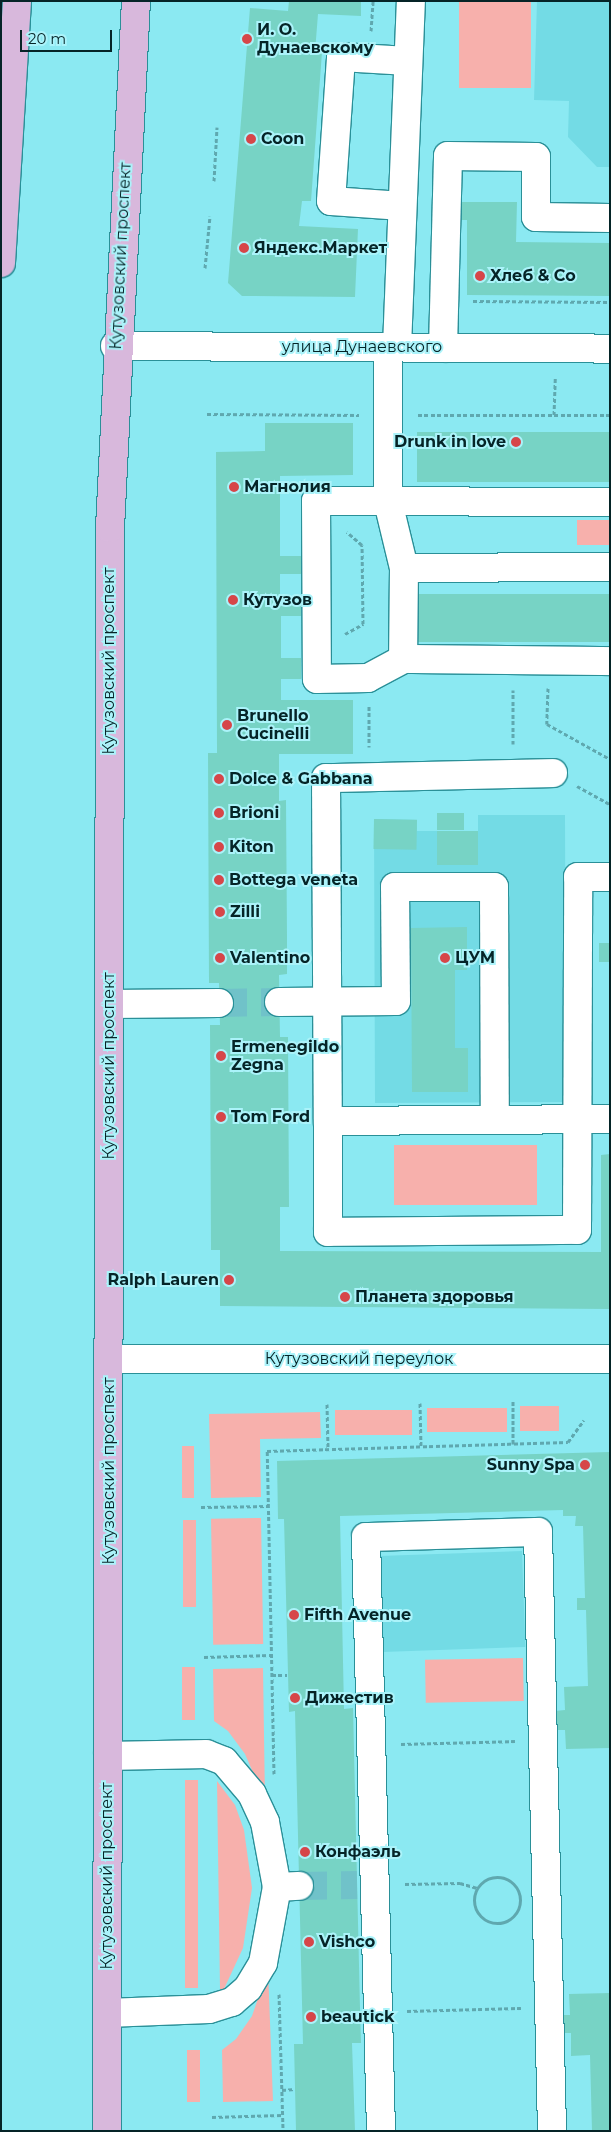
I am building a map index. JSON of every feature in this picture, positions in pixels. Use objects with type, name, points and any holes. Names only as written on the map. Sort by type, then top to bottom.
[{"type":"main road","points":[[1,263],[3,188],[17,1]]},
{"type":"main road","name":"Кутузовский проспект","points":[[107,2131],[110,528],[115,346],[136,1]]},
{"type":"street","points":[[403,659],[404,568],[388,502],[392,347],[402,206],[411,1]]},
{"type":"street","points":[[402,206],[331,201],[342,57],[408,61]]},
{"type":"street","points":[[443,348],[448,156],[536,157],[536,217],[610,218]]},
{"type":"street","name":"улица Дунаевского","points":[[115,346],[610,349]]},
{"type":"street","points":[[610,502],[316,501],[317,679],[368,678],[403,659],[610,661]]},
{"type":"street","points":[[404,568],[610,567]]},
{"type":"street","points":[[553,773],[326,778],[328,1232],[578,1230],[576,1119],[578,877],[610,877]]},
{"type":"street","points":[[279,1002],[396,1001],[395,887],[494,887],[495,1119]]},
{"type":"street","points":[[109,1004],[220,1003]]},
{"type":"street","points":[[328,1121],[610,1118]]},
{"type":"street","name":"Кутузовский переулок","points":[[109,1359],[610,1359]]},
{"type":"street","points":[[381,2131],[378,2012],[366,1884],[371,1744],[366,1536],[538,1532],[552,2131]]},
{"type":"street","points":[[107,2013],[209,2009],[232,2002],[248,1988],[263,1962],[288,1886],[265,1822],[252,1794],[224,1761],[206,1754],[108,1756]]},
{"type":"path","points":[[214,181],[217,127]]},
{"type":"path","points":[[205,268],[210,216]]},
{"type":"path","points":[[554,415],[555,349]]},
{"type":"path","points":[[316,532],[350,532],[362,546],[363,624],[352,634],[317,634]]},
{"type":"path","points":[[512,774],[514,660]]},
{"type":"path","points":[[548,661],[548,724],[610,758]]},
{"type":"path","points":[[368,678],[369,777]]},
{"type":"path","points":[[553,773],[610,804]]},
{"type":"path","points":[[513,1401],[514,1444]]},
{"type":"path","points":[[420,1403],[421,1446]]},
{"type":"path","points":[[327,1404],[328,1449]]},
{"type":"path","points":[[274,1780],[267,1451],[568,1442],[584,1420]]},
{"type":"path","points":[[201,1507],[267,1506]]},
{"type":"path","points":[[204,1657],[271,1655]]},
{"type":"path","points":[[272,1675],[287,1675]]},
{"type":"path","points":[[371,1744],[543,1740]]},
{"type":"path","points":[[366,1884],[460,1883],[477,1888],[494,1877],[509,1880],[519,1891],[518,1911],[501,1923],[482,1917],[476,1909],[477,1888]]},
{"type":"path","points":[[279,1983],[283,2131]]},
{"type":"path","points":[[378,2012],[549,2007]]},
{"type":"path","points":[[282,2090],[296,2089]]},
{"type":"path","points":[[212,2117],[283,2115]]},
{"type":"shaded area","points":[[459,1],[531,1],[531,88],[459,88]]},
{"type":"shaded area","points":[[537,1],[610,1],[610,167],[597,167],[568,137],[569,101],[534,100]]},
{"type":"shaded area","points":[[577,520],[610,520],[610,545],[577,545]]},
{"type":"shaded area","points":[[478,815],[565,815],[566,1102],[375,1103],[374,819],[417,820],[417,831],[478,831]]},
{"type":"shaded area","points":[[394,1145],[537,1145],[537,1205],[394,1205]]},
{"type":"shaded area","points":[[520,1406],[559,1406],[559,1431],[520,1431]]},
{"type":"shaded area","points":[[427,1408],[507,1408],[507,1432],[427,1432]]},
{"type":"shaded area","points":[[335,1410],[412,1410],[412,1435],[335,1435]]},
{"type":"shaded area","points":[[320,1412],[321,1438],[260,1439],[261,1497],[211,1498],[209,1414]]},
{"type":"shaded area","points":[[182,1446],[194,1446],[194,1498],[182,1498]]},
{"type":"shaded area","points":[[261,1518],[263,1644],[213,1645],[211,1519]]},
{"type":"shaded area","points":[[183,1520],[196,1520],[196,1607],[183,1607]]},
{"type":"shaded area","points":[[522,1551],[525,1647],[382,1652],[379,1556]]},
{"type":"shaded area","points":[[523,1658],[524,1701],[426,1703],[425,1660]]},
{"type":"shaded area","points":[[182,1667],[195,1667],[195,1720],[182,1720]]},
{"type":"shaded area","points":[[263,1668],[265,1800],[245,1754],[228,1731],[214,1721],[213,1669]]},
{"type":"shaded area","points":[[185,1780],[198,1780],[198,1988],[185,1988]]},
{"type":"shaded area","points":[[217,1781],[235,1805],[244,1830],[252,1888],[243,1948],[224,1989],[220,1989]]},
{"type":"shaded area","points":[[268,1969],[273,2101],[223,2102],[222,2050],[236,2039],[252,2016]]},
{"type":"shaded area","points":[[187,2050],[200,2050],[200,2102],[187,2102]]},
{"type":"building","points":[[289,1],[361,1],[361,16],[318,14],[315,52],[322,52],[311,201],[302,201],[299,226],[358,229],[355,297],[242,296],[228,283],[250,8],[288,11]]},
{"type":"building","points":[[455,202],[517,202],[516,242],[610,243],[610,296],[467,295],[467,220],[455,220]]},
{"type":"building","points":[[265,423],[353,423],[353,475],[280,476],[280,556],[301,556],[301,574],[280,574],[280,596],[301,596],[301,616],[281,616],[281,658],[301,658],[301,679],[281,679],[281,700],[353,700],[353,754],[279,754],[279,801],[286,800],[287,974],[279,975],[280,1037],[288,1037],[289,1207],[280,1207],[280,1251],[601,1252],[601,1155],[610,1154],[610,1309],[220,1306],[220,1250],[211,1250],[210,1025],[220,1025],[219,983],[209,983],[208,753],[217,753],[216,452],[265,451]]},
{"type":"building","points":[[417,432],[610,432],[610,482],[417,482]]},
{"type":"building","points":[[417,594],[610,594],[610,642],[417,642]]},
{"type":"building","points":[[437,813],[464,813],[464,830],[437,830]]},
{"type":"building","points":[[374,819],[417,820],[416,850],[373,849]]},
{"type":"building","points":[[437,831],[478,831],[478,865],[437,865]]},
{"type":"building","points":[[467,927],[467,970],[455,970],[455,1048],[468,1048],[468,1092],[412,1092],[411,928]]},
{"type":"building","points":[[599,943],[610,943],[610,962],[599,962]]},
{"type":"building","points":[[610,1452],[610,1748],[566,1749],[565,1730],[556,1730],[555,1711],[565,1710],[564,1687],[588,1686],[586,1610],[577,1610],[577,1598],[585,1598],[583,1526],[575,1526],[576,1516],[563,1516],[563,1510],[340,1516],[344,1709],[353,1708],[361,2043],[352,2043],[355,2131],[296,2131],[294,2044],[303,2044],[295,1711],[289,1712],[284,1519],[278,1519],[277,1461]]},
{"type":"building","points":[[610,1993],[610,2131],[592,2131],[590,2055],[571,2056],[571,2033],[561,2033],[561,2015],[570,2015],[569,1994]]},
{"type":"tunnel","points":[[219,1003],[279,1002]]},
{"type":"tunnel","points":[[299,1886],[357,1885]]},
{"type":"place","name":"И. О. Дунаевскому","points":[[247,39]]},
{"type":"place","name":"Coon","points":[[251,139]]},
{"type":"place","name":"Яндекс.Маркет","points":[[244,248]]},
{"type":"place","name":"Хлеб & Co","points":[[480,276]]},
{"type":"place","name":"Drunk in love","points":[[516,442]]},
{"type":"place","name":"Магнолия","points":[[234,487]]},
{"type":"place","name":"Кутузов","points":[[233,600]]},
{"type":"place","name":"Brunello Cucinelli","points":[[227,725]]},
{"type":"place","name":"Dolce & Gabbana","points":[[219,779]]},
{"type":"place","name":"Brioni","points":[[219,813]]},
{"type":"place","name":"Kiton","points":[[219,847]]},
{"type":"place","name":"Bottega veneta","points":[[219,880]]},
{"type":"place","name":"Zilli","points":[[220,912]]},
{"type":"place","name":"Valentino","points":[[220,958]]},
{"type":"place","name":"ЦУМ","points":[[445,958]]},
{"type":"place","name":"Ermenegildo Zegna","points":[[221,1056]]},
{"type":"place","name":"Tom Ford","points":[[221,1117]]},
{"type":"place","name":"Ralph Lauren","points":[[229,1280]]},
{"type":"place","name":"Планета здоровья","points":[[345,1297]]},
{"type":"place","name":"Sunny Spa","points":[[585,1465]]},
{"type":"place","name":"Fifth Avenue","points":[[294,1615]]},
{"type":"place","name":"Дижестив","points":[[295,1698]]},
{"type":"place","name":"Конфаэль","points":[[305,1852]]},
{"type":"place","name":"Vishco","points":[[309,1942]]},
{"type":"place","name":"beautick","points":[[311,2017]]}]
